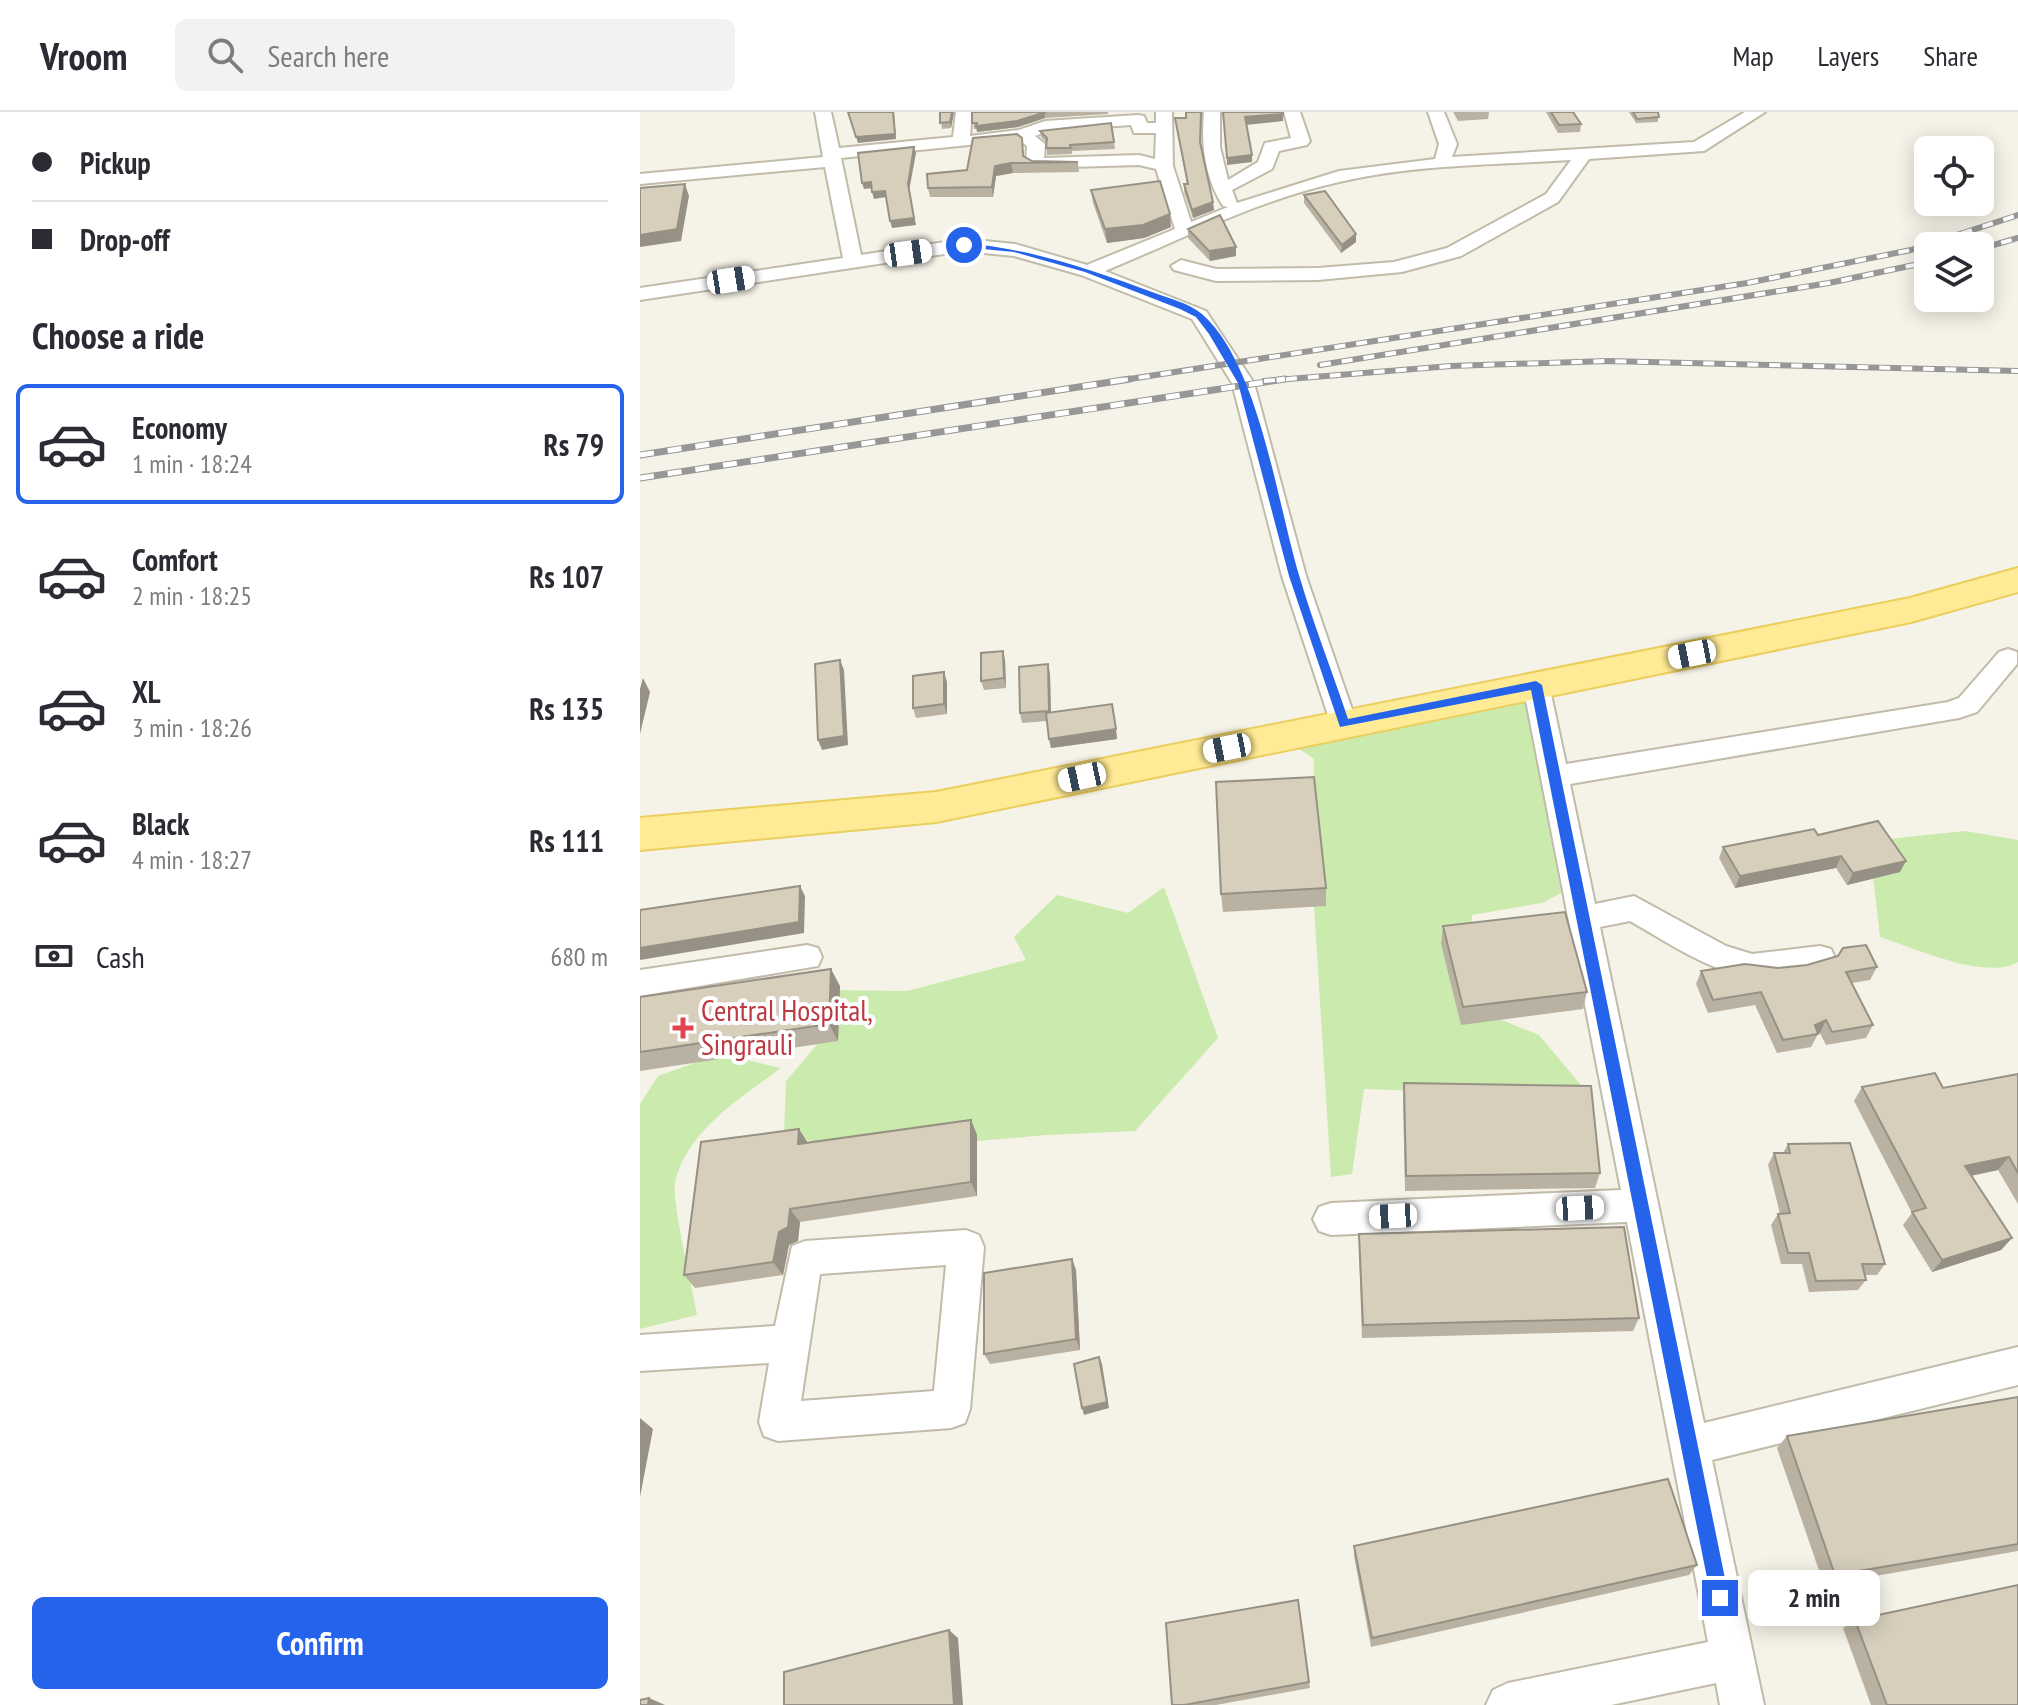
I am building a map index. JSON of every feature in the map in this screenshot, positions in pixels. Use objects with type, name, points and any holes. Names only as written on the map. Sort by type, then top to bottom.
[{"type":"main road","points":[[640,834],[936,807],[1911,610],[2018,580]]},
{"type":"street","points":[[823,112],[853,261]]},
{"type":"street","points":[[961,142],[964,112]]},
{"type":"street","points":[[1212,112],[1212,155],[1220,186],[1234,211]]},
{"type":"street","points":[[1220,186],[1231,185],[1266,165],[1271,147],[1301,141],[1292,112]]},
{"type":"street","points":[[1436,112],[1448,144],[1442,163]]},
{"type":"street","points":[[1088,271],[1234,211],[1339,176],[1442,163],[1698,147],[1757,112]]},
{"type":"street","points":[[640,179],[1022,135],[1045,126],[1138,120],[1140,129],[1163,119],[1164,166],[1169,190],[1185,230]]},
{"type":"street","points":[[1022,135],[1036,144],[1035,163],[1139,160],[1164,166]]},
{"type":"street","points":[[1181,266],[1216,275],[1318,274],[1395,268],[1454,252],[1552,198],[1585,153]]},
{"type":"street","points":[[640,294],[964,245],[1015,250],[1088,271],[1199,315],[1243,383],[1294,576],[1344,724]]},
{"type":"street","points":[[1555,776],[1950,711],[1968,705],[2008,658]]},
{"type":"street","points":[[1536,685],[1742,1705]]},
{"type":"street","points":[[1584,918],[1634,908],[1716,956],[1752,967],[1820,958]]},
{"type":"street","points":[[640,983],[807,957]]},
{"type":"street","points":[[1331,1219],[1642,1205]]},
{"type":"street","points":[[966,1247],[951,1409],[778,1422],[791,1343],[805,1258],[966,1247]]},
{"type":"street","points":[[640,1353],[791,1343]]},
{"type":"street","points":[[1690,1446],[2018,1366]]},
{"type":"street","points":[[1508,1705],[1732,1658]]},
{"type":"green space","points":[[1525,699],[1561,893],[1542,903],[1472,915],[1464,1005],[1539,1035],[1591,1097],[1364,1089],[1352,1174],[1331,1177],[1312,874],[1314,759],[1295,746]]},
{"type":"green space","points":[[1965,831],[2018,840],[2018,962],[2004,967],[1988,968],[1950,961],[1880,937],[1869,841]]},
{"type":"green space","points":[[1164,887],[1218,1038],[1135,1131],[1046,1135],[879,1150],[784,1137],[786,1081],[820,1041],[824,990],[907,991],[1026,960],[1014,937],[1057,895],[1128,913]]},
{"type":"green space","points":[[720,1054],[781,1068],[703,1131],[691,1146],[675,1182],[679,1225],[697,1315],[640,1329],[640,1104],[658,1076]]},
{"type":"building","points":[[848,112],[893,112],[895,134],[856,137]]},
{"type":"building","points":[[940,112],[952,112],[950,122],[940,123]]},
{"type":"building","points":[[972,112],[1046,112],[1017,121],[976,126],[977,123],[972,123]]},
{"type":"building","points":[[1186,112],[1201,112],[1200,142],[1213,202],[1192,210],[1184,184],[1188,184],[1175,118],[1186,118]]},
{"type":"building","points":[[1223,112],[1283,114],[1245,117],[1252,155],[1227,158]]},
{"type":"building","points":[[1551,112],[1573,112],[1581,124],[1559,125]]},
{"type":"building","points":[[1633,112],[1658,112],[1659,117],[1637,119]]},
{"type":"building","points":[[1111,123],[1114,142],[1070,145],[1071,148],[1046,148],[1047,138],[1040,131]]},
{"type":"building","points":[[1017,134],[1022,138],[1023,156],[1032,161],[1078,162],[1011,163],[995,166],[992,187],[928,188],[927,174],[967,170],[973,138]]},
{"type":"building","points":[[914,147],[908,184],[914,218],[890,221],[885,191],[872,192],[871,182],[862,183],[858,153]]},
{"type":"building","points":[[1160,181],[1170,214],[1143,225],[1105,229],[1091,190]]},
{"type":"building","points":[[685,184],[677,229],[640,235],[640,188]]},
{"type":"building","points":[[1325,191],[1356,234],[1342,245],[1304,195]]},
{"type":"building","points":[[1220,215],[1236,247],[1209,251],[1188,229]]},
{"type":"building","points":[[1003,651],[1004,678],[981,681],[981,653]]},
{"type":"building","points":[[840,660],[844,736],[818,740],[815,664]]},
{"type":"building","points":[[1048,664],[1049,711],[1020,713],[1019,667]]},
{"type":"building","points":[[944,672],[944,704],[913,708],[913,676]]},
{"type":"building","points":[[1112,704],[1116,729],[1049,739],[1046,713]]},
{"type":"building","points":[[1314,777],[1326,888],[1221,894],[1216,782]]},
{"type":"building","points":[[1878,821],[1906,861],[1853,873],[1841,856],[1740,876],[1723,847],[1814,829],[1818,835]]},
{"type":"building","points":[[800,886],[799,922],[640,948],[640,910]]},
{"type":"building","points":[[1565,912],[1587,992],[1463,1007],[1443,926]]},
{"type":"building","points":[[1866,945],[1877,967],[1846,972],[1873,1025],[1832,1032],[1826,1020],[1815,1025],[1818,1034],[1783,1040],[1761,992],[1713,1000],[1701,971],[1745,964],[1778,968],[1807,965],[1838,956],[1843,948]]},
{"type":"building","points":[[831,969],[829,1024],[640,1052],[640,997]]},
{"type":"building","points":[[1935,1073],[1943,1088],[2018,1074],[2018,1173],[2009,1157],[1965,1166],[2012,1238],[1942,1260],[1912,1212],[1926,1208],[1862,1087]]},
{"type":"building","points":[[1404,1083],[1591,1086],[1600,1173],[1406,1176]]},
{"type":"building","points":[[971,1120],[971,1182],[790,1209],[788,1227],[779,1232],[773,1262],[684,1275],[701,1142],[799,1129],[798,1144]]},
{"type":"building","points":[[1850,1143],[1885,1264],[1862,1264],[1866,1280],[1816,1281],[1809,1253],[1788,1253],[1778,1214],[1790,1213],[1774,1153],[1790,1153],[1788,1144]]},
{"type":"building","points":[[1624,1227],[1639,1318],[1363,1325],[1359,1234]]},
{"type":"building","points":[[1072,1259],[1076,1339],[984,1354],[984,1273]]},
{"type":"building","points":[[1099,1357],[1107,1402],[1082,1408],[1074,1364]]},
{"type":"building","points":[[2018,1397],[2018,1544],[1835,1575],[1787,1436]]},
{"type":"building","points":[[1668,1479],[1697,1565],[1372,1638],[1354,1546]]},
{"type":"building","points":[[2018,1585],[2018,1705],[1887,1705],[1855,1620]]},
{"type":"building","points":[[1298,1600],[1309,1682],[1172,1705],[1166,1623]]},
{"type":"building","points":[[949,1630],[954,1705],[784,1705],[784,1672]]},
{"type":"building","points":[[649,1698],[648,1705],[640,1705],[640,1700]]},
{"type":"railway","points":[[1117,381],[1747,283],[1911,250],[2018,215]]},
{"type":"railway","points":[[1994,245],[2018,238]]},
{"type":"railway","points":[[1320,365],[1829,283],[1914,265]]},
{"type":"railway","points":[[1281,380],[1451,366],[1608,361],[2018,371]]},
{"type":"railway","points":[[640,455],[1130,379]]},
{"type":"railway","points":[[1281,380],[1285,379]]},
{"type":"railway","points":[[640,478],[1281,380]]},
{"type":"railway","points":[[1264,381],[1281,380]]},
{"type":"place","name":"Central Hospital, Singrauli","points":[[683,1028]]},
{"type":"route","points":[[964,245],[1015,250],[1088,271],[1199,315],[1243,383],[1294,576],[1344,724],[1536,685],[1720,1598]]}]
